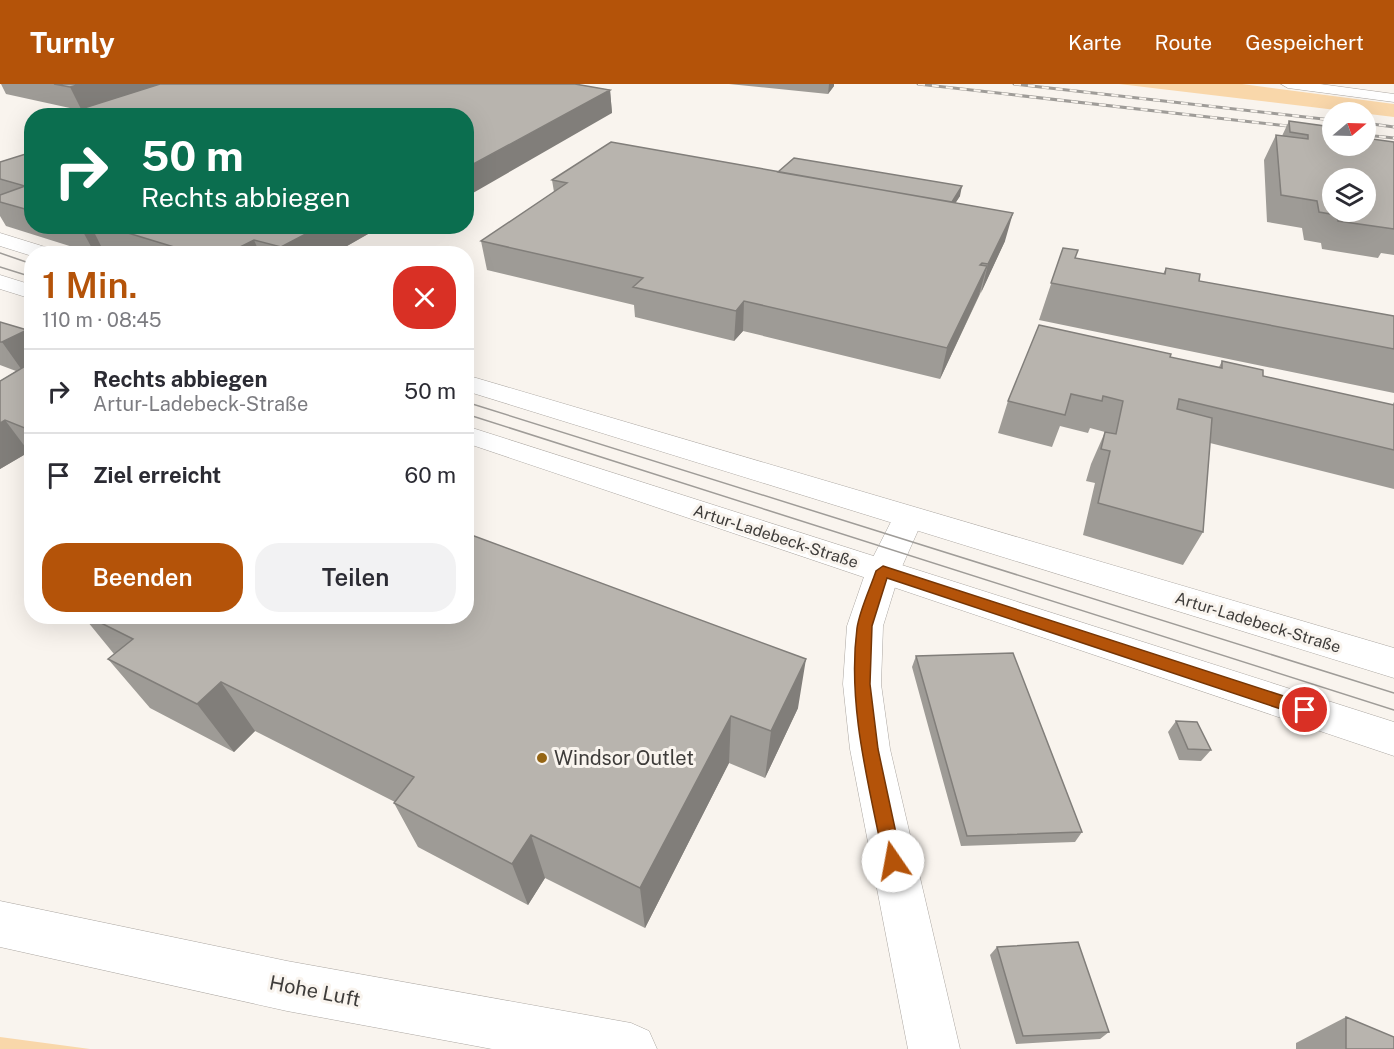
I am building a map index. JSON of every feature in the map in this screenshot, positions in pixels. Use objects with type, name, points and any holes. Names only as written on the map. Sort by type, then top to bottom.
[{"type":"main road","points":[[1288,84],[1394,98]]},
{"type":"main road","points":[[1377,84],[1394,86]]},
{"type":"main road","points":[[0,238],[24,246]]},
{"type":"main road","points":[[0,282],[24,290]]},
{"type":"main road","name":"Artur-Ladebeck-Straße","points":[[474,385],[1394,663]]},
{"type":"main road","name":"Artur-Ladebeck-Straße","points":[[474,438],[1394,739]]},
{"type":"main road","points":[[908,517],[883,571],[865,626],[862,684],[870,749],[934,1049]]},
{"type":"main road","name":"Hohe Luft","points":[[0,924],[287,986],[631,1049]]},
{"type":"shaded area","points":[[1119,84],[1242,84],[1394,104],[1394,117],[1376,115],[1376,102],[1322,102],[1322,108]]},
{"type":"shaded area","points":[[0,1037],[90,1049],[0,1049]]},
{"type":"building","points":[[54,84],[81,84],[70,87]]},
{"type":"building","points":[[160,84],[575,84],[610,90],[474,164],[474,108],[84,108]]},
{"type":"building","points":[[1289,121],[1322,126],[1322,156],[1376,156],[1376,140],[1394,142],[1394,229],[1345,222],[1376,222],[1376,168],[1322,168],[1322,213],[1319,212],[1317,201],[1281,195],[1276,135],[1308,139],[1308,135],[1290,132]]},
{"type":"building","points":[[611,142],[1013,213],[988,264],[980,265],[987,266],[947,348],[744,301],[736,311],[633,287],[643,278],[481,241],[567,183],[552,180]]},
{"type":"building","points":[[24,154],[24,186],[0,179],[0,162]]},
{"type":"building","points":[[794,158],[962,186],[952,202],[778,172]]},
{"type":"building","points":[[24,186],[24,209],[0,202],[0,195]]},
{"type":"building","points":[[131,234],[306,234],[283,246],[254,240],[242,246],[171,246]]},
{"type":"building","points":[[1063,248],[1078,250],[1075,258],[1165,274],[1166,268],[1200,274],[1199,281],[1394,316],[1394,349],[1051,283]]},
{"type":"building","points":[[0,322],[24,329],[24,331],[0,342]]},
{"type":"building","points":[[1039,325],[1171,354],[1170,357],[1222,368],[1222,361],[1263,370],[1263,376],[1394,405],[1394,450],[1179,399],[1177,409],[1212,418],[1203,532],[1098,503],[1110,451],[1101,449],[1105,432],[1116,434],[1123,401],[1103,396],[1102,401],[1071,394],[1065,415],[1008,401]]},
{"type":"building","points":[[24,367],[24,428],[5,420],[0,423],[0,381]]},
{"type":"building","name":"Windsor Outlet","points":[[474,536],[806,659],[771,731],[731,716],[640,888],[531,835],[512,864],[394,803],[414,777],[221,682],[197,704],[108,659],[133,639],[103,624],[474,624]]},
{"type":"building","points":[[1013,653],[1082,832],[967,836],[916,656]]},
{"type":"building","points":[[1176,721],[1197,722],[1211,750],[1188,749]]},
{"type":"building","points":[[1078,942],[1109,1032],[1023,1036],[997,947]]},
{"type":"building","points":[[1346,1017],[1394,1037],[1394,1049],[1346,1049]]},
{"type":"tram line","points":[[0,253],[24,261]]},
{"type":"tram line","points":[[0,267],[24,274]]},
{"type":"tram line","points":[[474,405],[1394,693]]},
{"type":"tram line","points":[[474,417],[1394,710]]},
{"type":"railway","points":[[918,84],[1322,130]]},
{"type":"railway","points":[[1014,84],[1322,119]]},
{"type":"railway","points":[[1376,125],[1394,127]]},
{"type":"railway","points":[[1376,136],[1394,138]]},
{"type":"place","name":"Windsor Outlet","points":[[542,758]]},
{"type":"route","points":[[893,861],[870,749],[862,684],[865,626],[883,571],[1305,710]]}]
